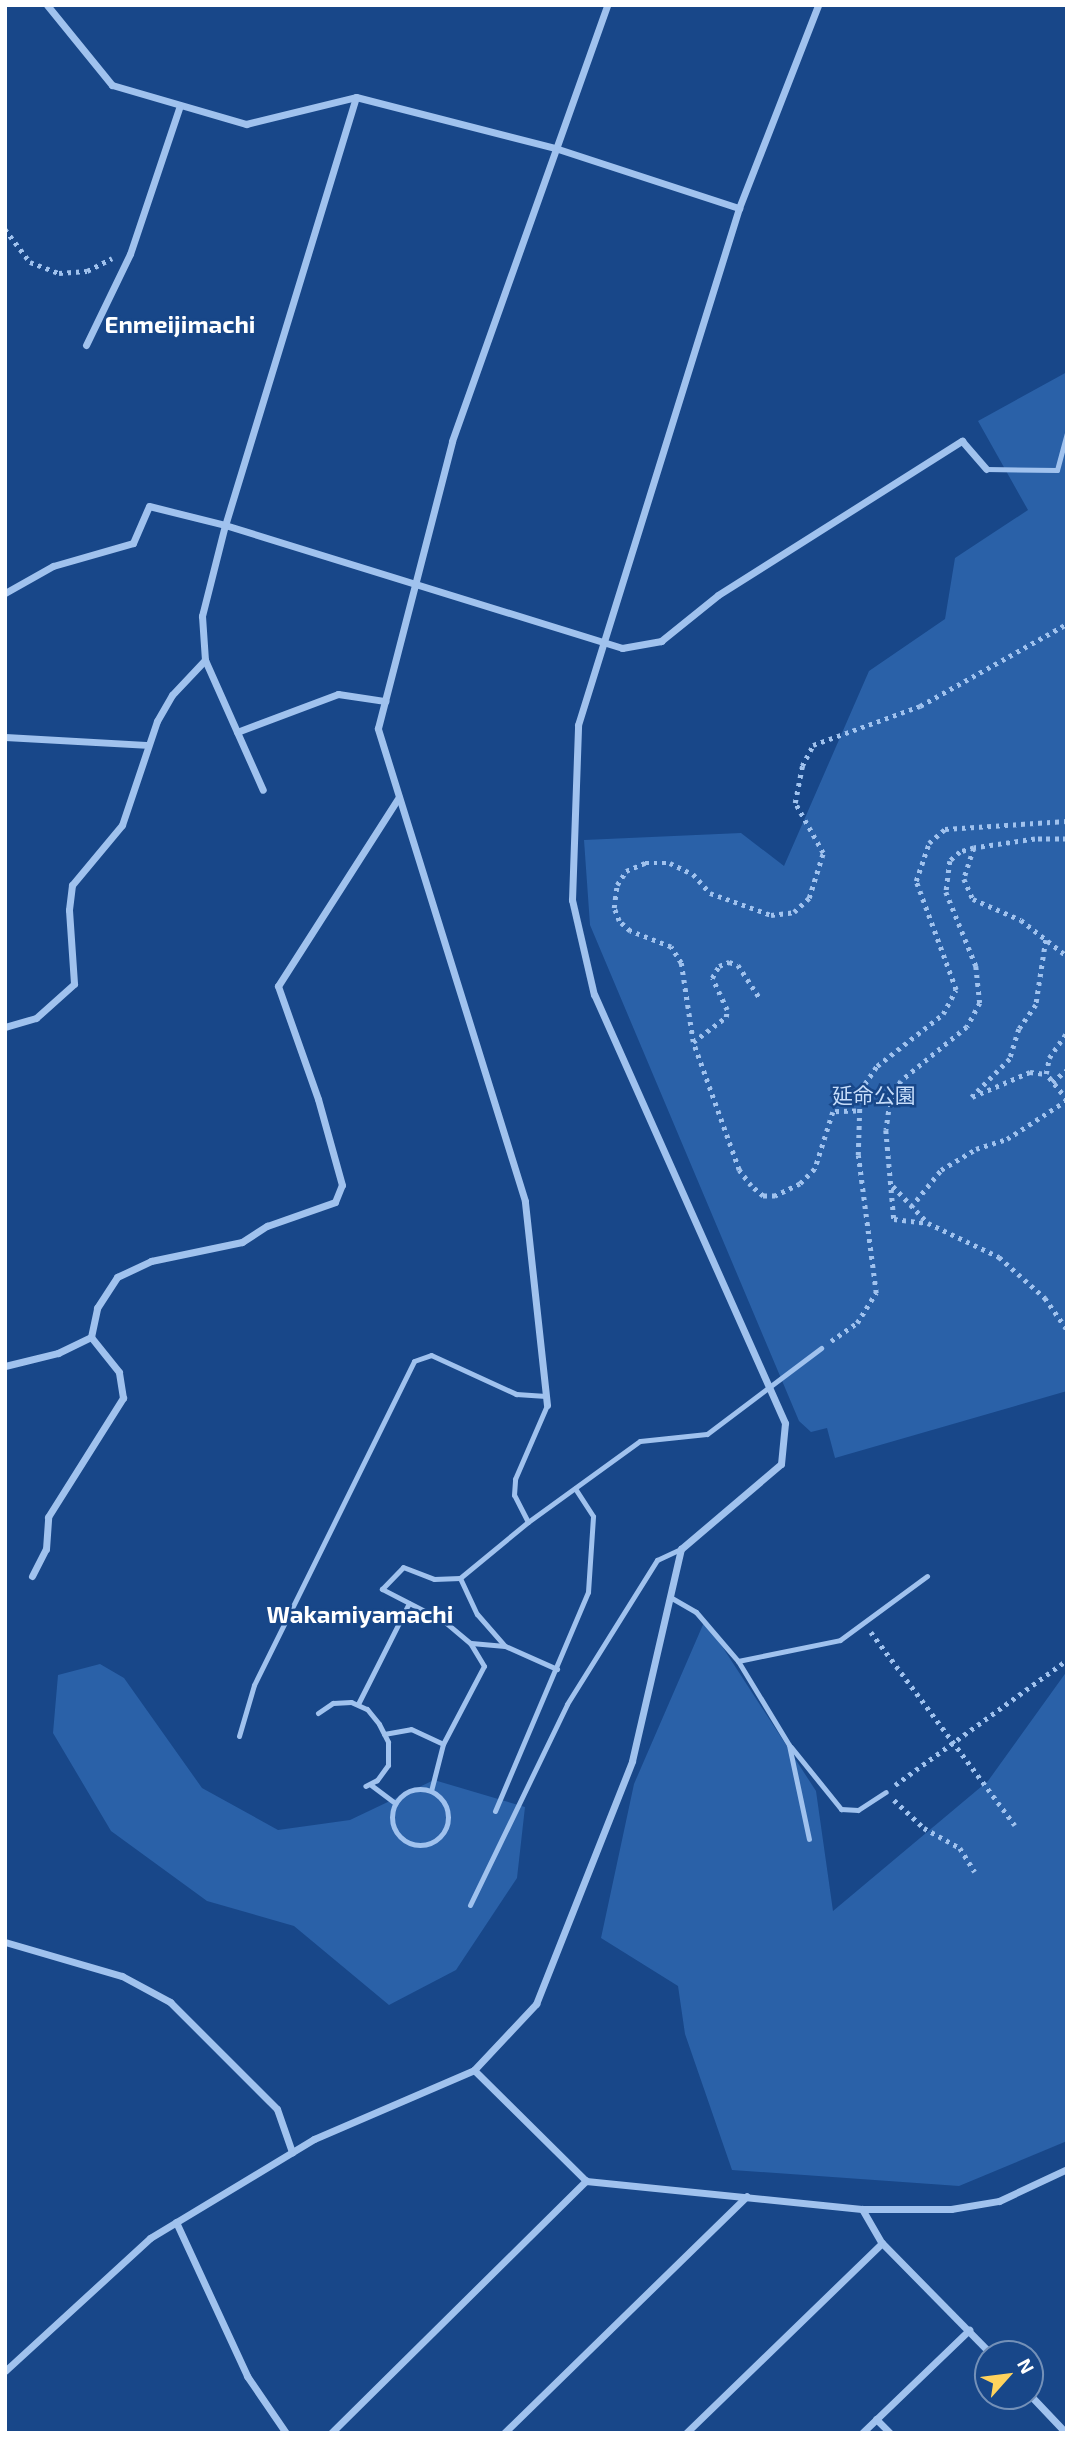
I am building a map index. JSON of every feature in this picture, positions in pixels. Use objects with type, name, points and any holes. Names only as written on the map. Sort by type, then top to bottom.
[{"type":"street","points":[[47,5],[112,85],[180,105],[246,124],[356,97],[555,148],[738,208]]},
{"type":"street","points":[[547,1401],[525,1201],[378,728],[418,585],[452,441],[607,5]]},
{"type":"street","points":[[5,2371],[150,2238],[292,2152],[474,2070],[536,2004],[632,1761],[681,1549],[780,1464],[785,1423],[594,995],[573,887],[578,725],[738,208],[818,5]]},
{"type":"street","points":[[262,790],[205,660],[202,616],[225,525],[356,97]]},
{"type":"street","points":[[86,345],[114,294],[180,105]]},
{"type":"street","points":[[5,593],[53,566],[133,543],[149,506],[225,525],[622,648],[661,641],[718,595],[962,441],[986,469]]},
{"type":"street","points":[[5,1027],[36,1018],[74,984],[69,910],[72,885],[122,825],[146,745],[172,695],[205,660]]},
{"type":"street","points":[[237,732],[338,694],[385,701]]},
{"type":"street","points":[[5,737],[146,745]]},
{"type":"street","points":[[91,1337],[97,1308],[117,1277],[151,1261],[242,1242],[267,1226],[335,1202],[342,1185],[318,1099],[278,986],[399,797]]},
{"type":"street","points":[[5,1366],[58,1353],[91,1337]]},
{"type":"street","points":[[32,1576],[46,1549],[48,1517],[123,1398],[119,1372],[91,1337]]},
{"type":"street","points":[[5,1941],[122,1976],[170,2002],[277,2109],[292,2152]]},
{"type":"street","points":[[474,2070],[586,2181],[862,2209],[951,2209],[999,2201],[1067,2169]]},
{"type":"street","points":[[331,2433],[586,2181]]},
{"type":"street","points":[[504,2433],[747,2196]]},
{"type":"street","points":[[862,2209],[882,2243],[978,2340]]},
{"type":"street","points":[[176,2222],[247,2376],[286,2433]]},
{"type":"street","points":[[686,2433],[882,2243]]},
{"type":"street","points":[[862,2433],[969,2330]]},
{"type":"street","points":[[1044,2408],[1065,2428]]},
{"type":"street","points":[[876,2419],[890,2433]]},
{"type":"lane","points":[[986,469],[1057,470],[1067,433]]},
{"type":"lane","points":[[431,1791],[443,1744],[484,1666],[470,1643],[444,1622],[382,1589],[402,1567],[434,1579],[460,1578],[528,1522],[640,1441],[707,1434],[821,1348]]},
{"type":"lane","points":[[239,1736],[254,1685],[414,1361],[431,1355],[516,1394],[547,1401],[515,1479],[513,1495],[528,1522]]},
{"type":"lane","points":[[495,1811],[588,1592],[594,1547],[593,1516],[575,1488]]},
{"type":"lane","points":[[470,1905],[567,1704],[657,1560],[681,1549]]},
{"type":"lane","points":[[738,1661],[827,1644],[865,1624],[927,1576]]},
{"type":"lane","points":[[460,1578],[477,1614],[505,1646]]},
{"type":"lane","points":[[670,1597],[695,1612],[738,1661],[789,1745],[841,1809],[858,1810],[886,1792]]},
{"type":"lane","points":[[358,1704],[409,1604]]},
{"type":"lane","points":[[470,1643],[505,1646],[557,1669]]},
{"type":"lane","points":[[318,1713],[332,1703],[358,1704],[367,1709],[384,1734],[388,1765],[368,1785],[395,1804]]},
{"type":"lane","points":[[384,1734],[411,1729],[443,1744]]},
{"type":"lane","points":[[789,1745],[809,1839]]},
{"type":"lane","points":[[412,1790],[431,1791],[444,1803],[448,1821],[440,1837],[425,1845],[407,1843],[394,1829],[395,1804],[412,1790]]},
{"type":"path","points":[[5,229],[30,262],[59,273],[87,271],[110,260],[138,230]]},
{"type":"path","points":[[856,1111],[833,1112],[815,1168],[800,1184],[775,1196],[763,1196],[739,1170],[693,1042],[681,962],[671,947],[630,931],[619,921],[614,908],[617,885],[626,871],[645,863],[670,863],[693,874],[710,893],[771,915],[794,912],[809,898],[823,853],[795,803],[802,766],[813,745],[920,705],[1067,625]]},
{"type":"path","points":[[821,1348],[857,1323],[876,1293],[856,1111],[860,1091],[877,1066],[943,1014],[956,990],[916,881],[929,843],[945,829],[1067,821]]},
{"type":"path","points":[[928,1223],[894,1219],[886,1130],[890,1103],[901,1081],[967,1027],[980,1003],[976,966],[946,892],[950,861],[960,852],[974,848],[1035,839],[1067,839]]},
{"type":"path","points":[[974,848],[964,879],[973,899],[1021,920],[1067,956]]},
{"type":"path","points":[[911,1207],[941,1170],[976,1149],[1007,1139],[1067,1100],[1046,1074],[1030,1072],[972,1097],[1010,1059],[1019,1029],[1036,1005],[1046,940]]},
{"type":"path","points":[[693,1042],[726,1017],[727,1010],[712,978],[719,967],[729,962],[738,965],[761,1000]]},
{"type":"path","points":[[1046,1074],[1049,1058],[1067,1032]]},
{"type":"path","points":[[1052,1082],[1067,1070]]},
{"type":"path","points":[[892,1184],[928,1223],[999,1257],[1045,1298],[1067,1329]]},
{"type":"path","points":[[865,1624],[1015,1825]]},
{"type":"path","points":[[975,1872],[960,1848],[924,1828],[886,1792],[1067,1660]]},
{"type":"green space","name":"延命公園","points":[[1067,372],[1067,1391],[835,1458],[827,1428],[811,1432],[799,1421],[590,925],[584,840],[741,833],[784,866],[869,671],[945,619],[955,558],[1028,510],[978,421]]},
{"type":"green space","points":[[705,1620],[816,1791],[833,1911],[988,1781],[1067,1671],[1067,2141],[959,2186],[732,2170],[685,2034],[678,1986],[601,1938],[634,1784]]},
{"type":"green space","points":[[100,1664],[124,1678],[202,1788],[278,1830],[350,1820],[434,1780],[525,1807],[517,1878],[456,1970],[389,2005],[294,1926],[207,1901],[111,1831],[53,1733],[58,1675]]},
{"type":"district","name":"Enmeijimachi","points":[[180,324]]},
{"type":"district","name":"Wakamiyamachi","points":[[360,1614]]}]
